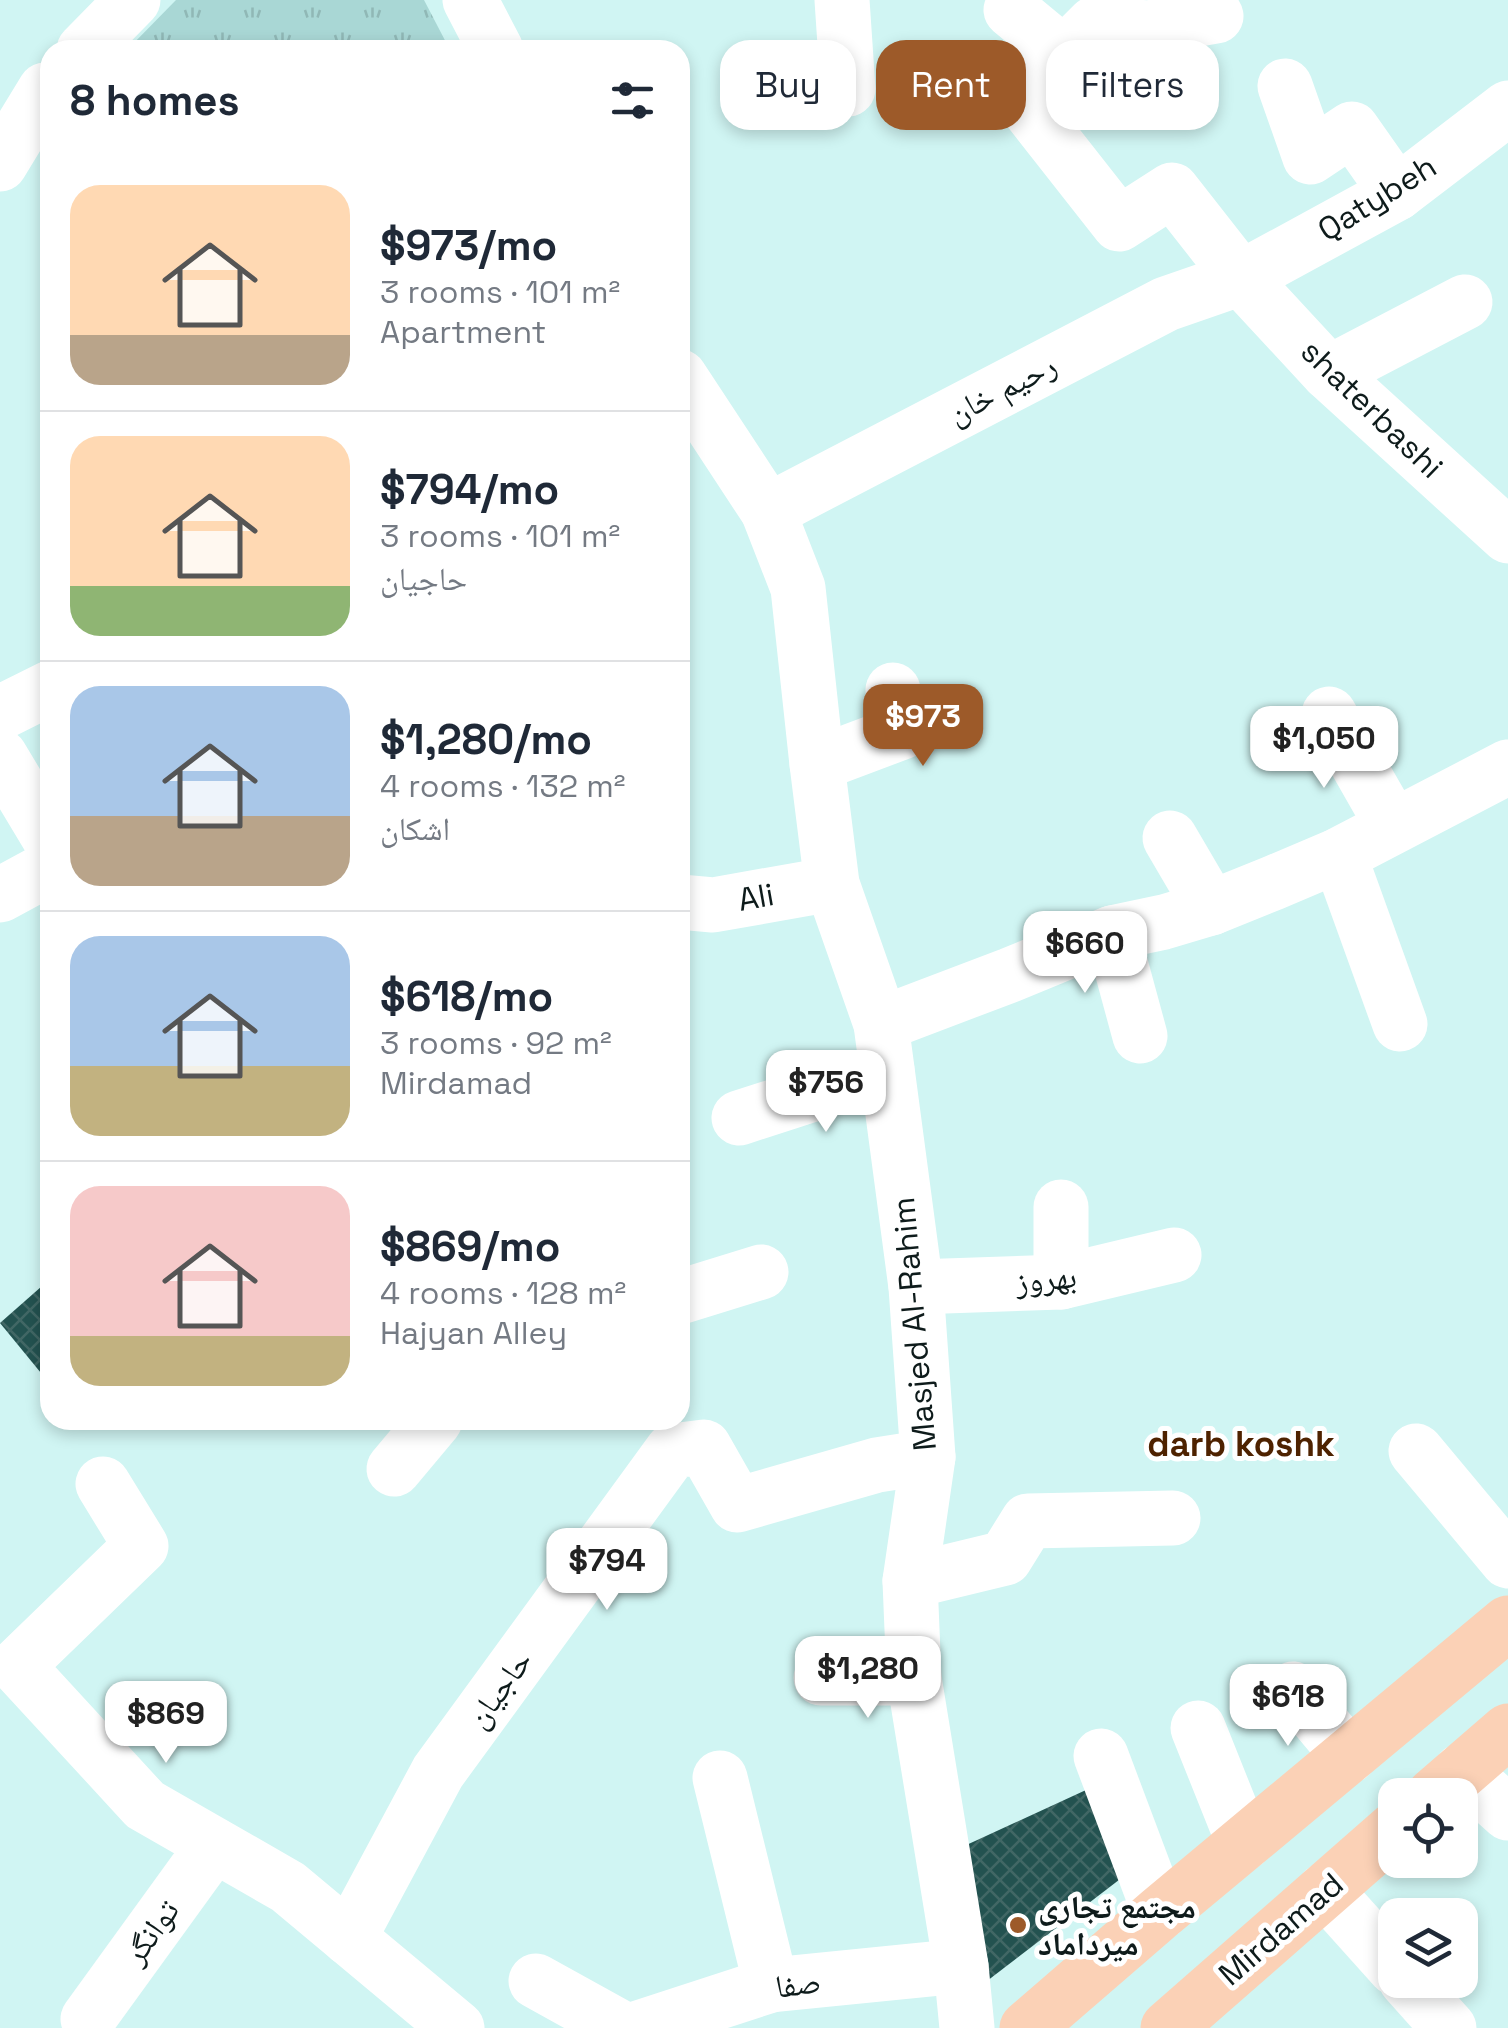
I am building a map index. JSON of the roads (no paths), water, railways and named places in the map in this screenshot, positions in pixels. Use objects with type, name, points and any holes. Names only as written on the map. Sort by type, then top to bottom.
[{"type":"main road","points":[[1026,2028],[1508,1623]]},
{"type":"main road","points":[[1454,1778],[1508,1732]]},
{"type":"main road","name":"Mirdamad","points":[[1168,2028],[1378,1844]]},
{"type":"street","points":[[94,40],[133,0]]},
{"type":"street","points":[[470,0],[491,40]]},
{"type":"street","points":[[842,0],[845,40]]},
{"type":"street","points":[[1011,10],[1047,40]]},
{"type":"street","points":[[1078,40],[1094,24],[1149,28],[1216,16]]},
{"type":"street","name":"shaterbashi","points":[[1046,72],[1020,98],[1119,224],[1172,190],[1240,278],[1329,372],[1508,535]]},
{"type":"street","points":[[1285,86],[1310,157],[1352,129],[1397,192]]},
{"type":"street","points":[[0,136],[40,95]]},
{"type":"street","points":[[0,164],[40,100]]},
{"type":"street","name":"Qatybeh","points":[[1240,278],[1397,192],[1508,108]]},
{"type":"street","name":"رحیم خان","points":[[768,511],[1166,304],[1240,278]]},
{"type":"street","points":[[1329,372],[1465,302]]},
{"type":"street","name":"Masjed Al-Rahim","points":[[690,391],[768,511],[798,588],[832,884],[884,1047],[916,1287],[928,1458],[910,1582],[914,1678],[961,1966],[967,2028]]},
{"type":"street","points":[[817,764],[902,732],[894,690]]},
{"type":"street","points":[[1328,714],[1392,826]]},
{"type":"street","points":[[0,756],[40,823]]},
{"type":"street","points":[[739,1118],[884,1047],[1010,975],[1112,933],[1211,908],[1339,855],[1508,766]]},
{"type":"street","points":[[1170,838],[1211,908]]},
{"type":"street","points":[[1339,855],[1400,1024]]},
{"type":"street","points":[[0,895],[40,873]]},
{"type":"street","name":"Ali","points":[[690,903],[713,905],[832,884]]},
{"type":"street","points":[[1112,933],[1140,1036]]},
{"type":"street","points":[[1061,1207],[1062,1282]]},
{"type":"street","name":"بهروز","points":[[916,1287],[1062,1282],[1174,1255]]},
{"type":"street","points":[[690,1294],[761,1272]]},
{"type":"street","name":"حاجیان","points":[[349,1938],[438,1772],[669,1436],[704,1447],[737,1506],[877,1465],[928,1458]]},
{"type":"street","points":[[1416,1451],[1508,1561]]},
{"type":"street","points":[[103,1484],[141,1546],[17,1666],[145,1806],[288,1886],[457,2028]]},
{"type":"street","points":[[910,1582],[1005,1558],[1028,1521],[1173,1518]]},
{"type":"street","points":[[821,1678],[914,1678]]},
{"type":"street","points":[[1293,1688],[1349,1756]]},
{"type":"street","points":[[1198,1728],[1244,1844]]},
{"type":"street","points":[[1102,1756],[1160,1913]]},
{"type":"street","points":[[720,1778],[771,1985]]},
{"type":"street","points":[[1478,1798],[1508,1813]]},
{"type":"street","name":"توانگر","points":[[88,2019],[214,1845]]},
{"type":"street","points":[[1326,1890],[1378,1949]]},
{"type":"street","name":"صفا","points":[[640,2028],[771,1985],[961,1966]]},
{"type":"street","points":[[536,1981],[621,2028]]},
{"type":"street","points":[[1422,1998],[1449,2028]]},
{"type":"place","name":"مجتمع تجاری میرداماد","points":[[1018,1925]]},
{"type":"district","name":"darb koshk","points":[[1241,1444]]}]
